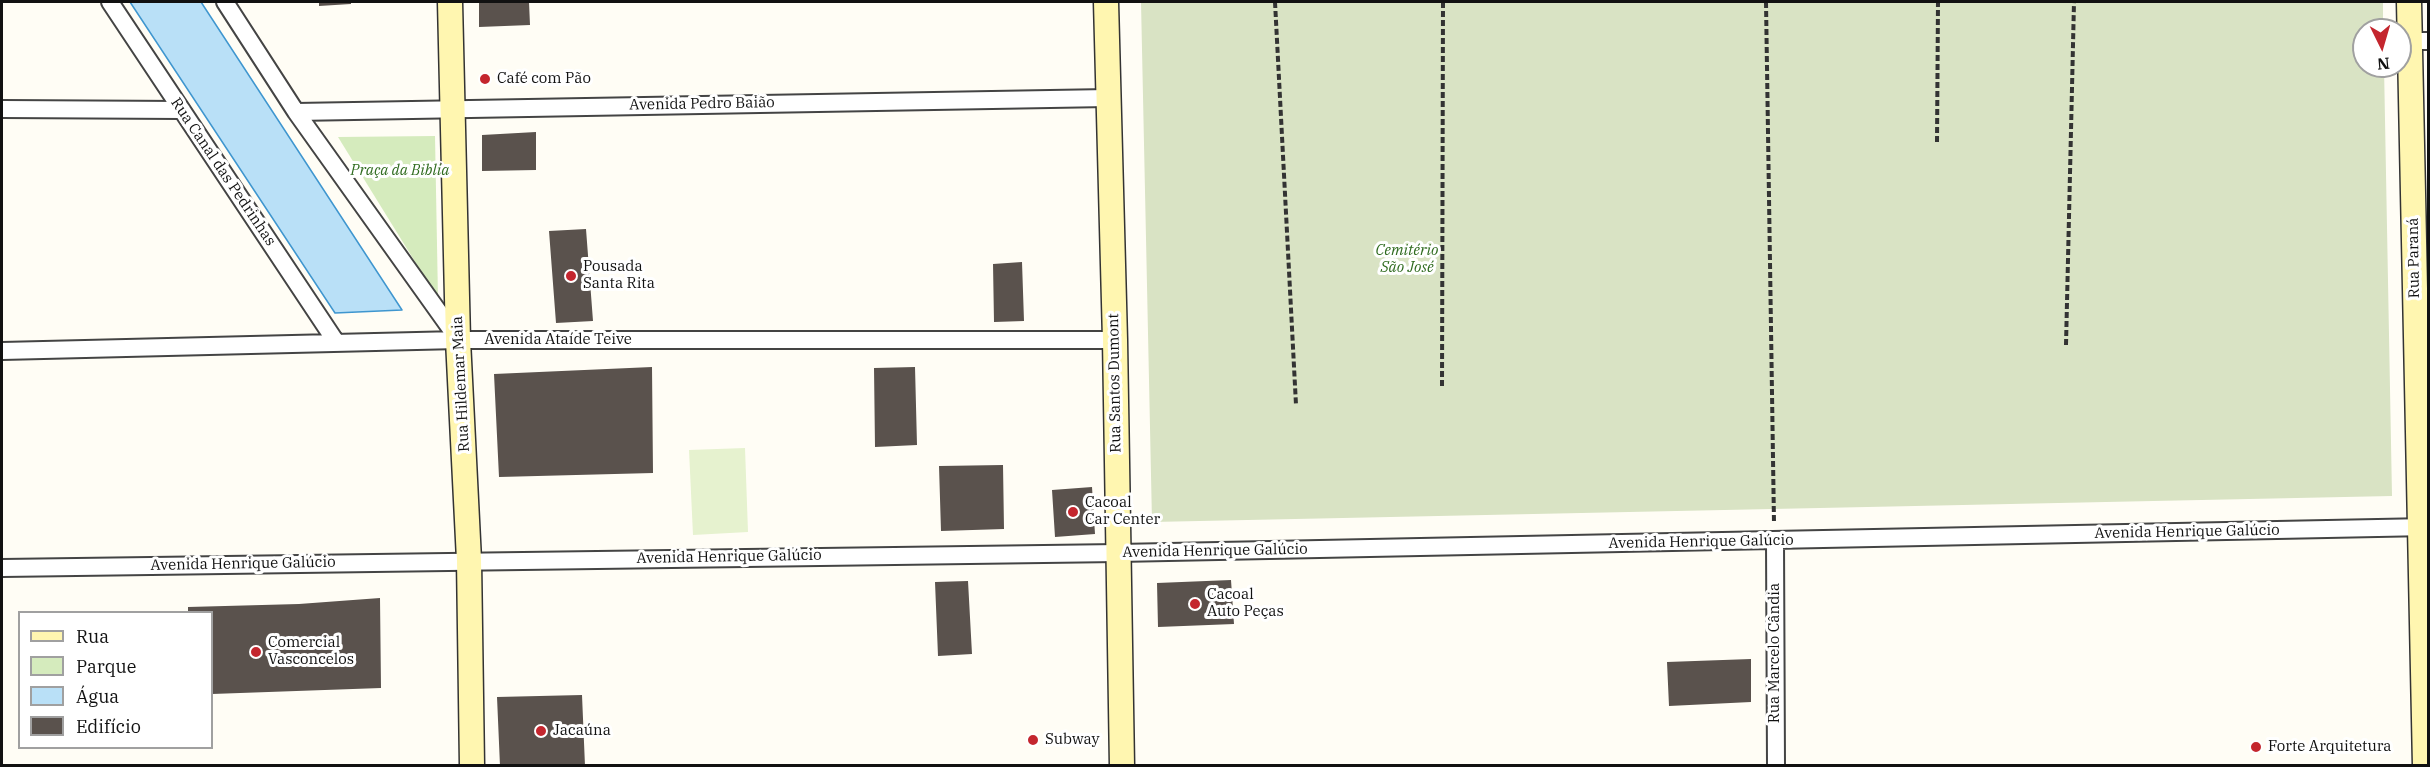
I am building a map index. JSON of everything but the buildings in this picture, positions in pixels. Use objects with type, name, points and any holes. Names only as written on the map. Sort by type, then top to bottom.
[{"type":"main road","name":"Rua Hildemar Maia","points":[[450,2],[458,340],[469,560],[472,765]]},
{"type":"main road","name":"Rua Santos Dumont","points":[[1106,2],[1115,340],[1122,765]]},
{"type":"main road","name":"Rua Paraná","points":[[2409,2],[2420,41],[2425,765]]},
{"type":"street","name":"Rua Canal das Pedrinhas","points":[[110,2],[336,342]]},
{"type":"street","points":[[225,2],[296,112],[458,340]]},
{"type":"street","name":"Avenida Pedro Baião","points":[[296,112],[1108,98]]},
{"type":"street","points":[[2,109],[182,110]]},
{"type":"street","name":"Avenida Ataíde Teive","points":[[2,351],[458,340],[1115,340]]},
{"type":"street","name":"Avenida Henrique Galúcio","points":[[2,568],[1118,553],[2424,527]]},
{"type":"street","name":"Rua Marcelo Cândia","points":[[1775,541],[1776,765]]},
{"type":"path","points":[[1275,2],[1296,405]]},
{"type":"path","points":[[1442,386],[1443,2]]},
{"type":"path","points":[[1766,2],[1775,541]]},
{"type":"path","points":[[1937,142],[1938,2]]},
{"type":"path","points":[[2066,345],[2074,2]]},
{"type":"green space","name":"Cemitério São José","points":[[1141,2],[2383,2],[2383,18],[2352,18],[2352,78],[2384,78],[2392,496],[1152,522]]},
{"type":"green space","name":"Praça da Biblia","points":[[435,136],[438,299],[338,137]]},
{"type":"green space","points":[[745,448],[748,532],[693,535],[689,450]]},
{"type":"water","points":[[130,2],[201,2],[402,310],[335,313]]},
{"type":"place","name":"Café com Pão","points":[[485,79]]},
{"type":"place","name":"Pousada Santa Rita","points":[[571,276]]},
{"type":"place","name":"Cacoal Car Center","points":[[1073,512]]},
{"type":"place","name":"Cacoal Auto Peças","points":[[1195,604]]},
{"type":"place","name":"Comercial Vasconcelos","points":[[256,652]]},
{"type":"place","name":"Jacaúna","points":[[541,731]]},
{"type":"place","name":"Subway","points":[[1033,740]]},
{"type":"place","name":"Forte Arquitetura","points":[[2256,747]]}]
